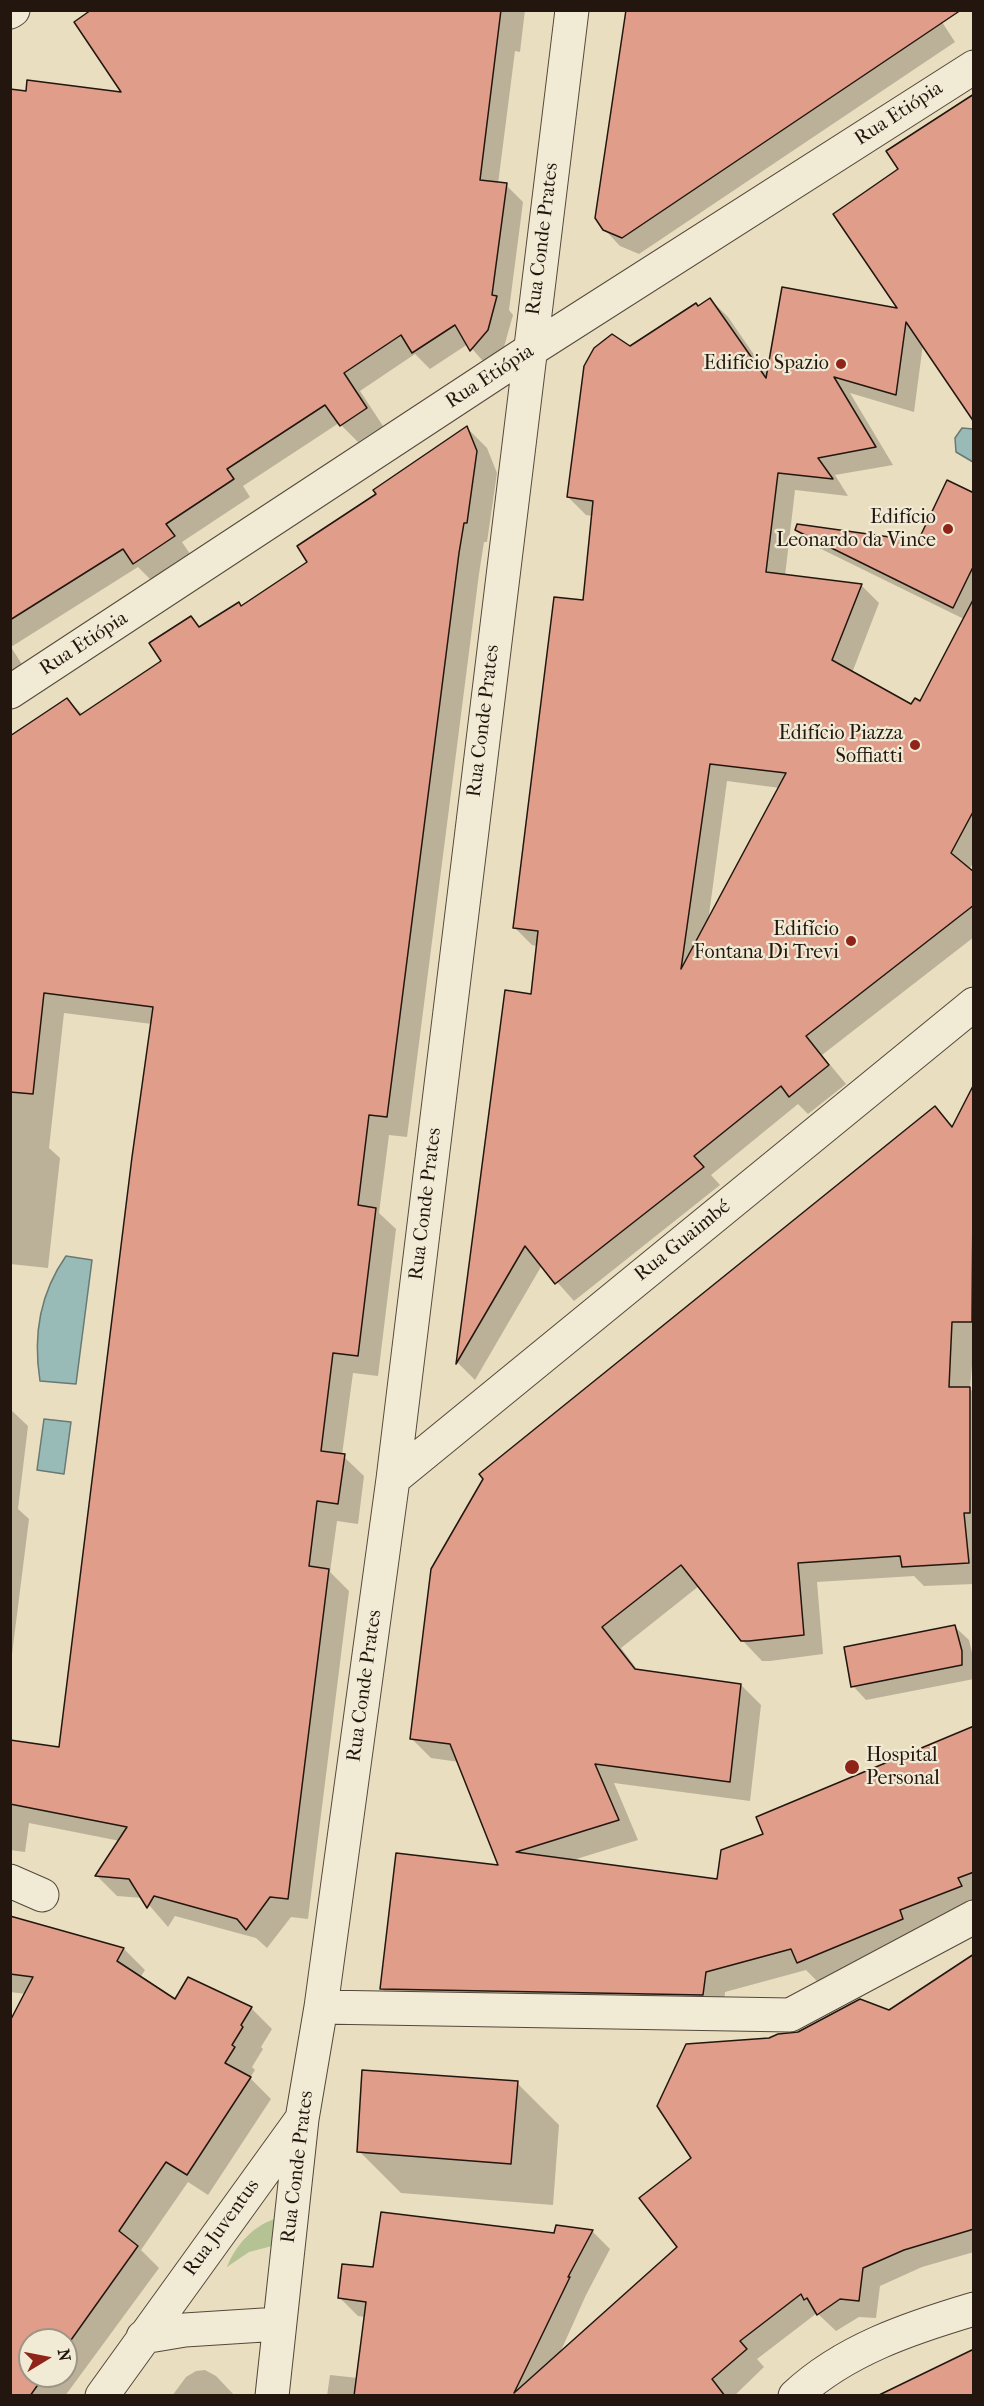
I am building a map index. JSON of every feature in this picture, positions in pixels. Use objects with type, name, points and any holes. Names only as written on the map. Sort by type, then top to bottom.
[{"type":"street","name":"Rua Conde Prates","points":[[272,2396],[302,2119],[321,2007],[393,1479],[572,10]]},
{"type":"street","name":"Rua Etiópia","points":[[10,692],[529,351],[974,67]]},
{"type":"street","name":"Rua Guaimbé","points":[[393,1479],[974,1004]]},
{"type":"street","points":[[10,1881],[42,1895]]},
{"type":"street","points":[[321,2007],[790,2015],[974,1917]]},
{"type":"street","name":"Rua Juventus","points":[[102,2396],[302,2119]]},
{"type":"street","points":[[795,2396],[817,2374],[864,2347],[974,2309]]},
{"type":"street","points":[[143,2337],[185,2330],[279,2324]]},
{"type":"green space","points":[[278,2218],[272,2246],[249,2252],[227,2267],[247,2236],[262,2225]]},
{"type":"water","points":[[962,428],[973,429],[973,462],[956,452],[955,438]]},
{"type":"water","points":[[66,1256],[92,1260],[76,1384],[40,1381],[38,1365],[38,1332],[45,1300],[57,1270]]},
{"type":"water","points":[[44,1419],[71,1422],[64,1474],[37,1470]]},
{"type":"building","points":[[91,10],[501,10],[480,180],[507,183],[492,295],[497,296],[488,330],[470,351],[455,325],[412,353],[401,335],[344,373],[367,408],[340,426],[325,405],[227,469],[234,479],[166,524],[175,536],[133,564],[123,549],[10,620],[10,89],[26,91],[27,80],[121,92],[74,22]]},
{"type":"building","points":[[626,10],[961,10],[622,238],[603,230],[595,218]]},
{"type":"building","points":[[974,94],[974,422],[906,322],[896,395],[834,377],[876,447],[818,458],[833,479],[778,473],[766,572],[862,584],[832,660],[911,704],[915,698],[920,701],[974,598],[974,810],[951,853],[974,872],[974,905],[806,1036],[829,1065],[789,1097],[781,1086],[694,1156],[704,1167],[555,1284],[525,1246],[456,1364],[505,990],[531,994],[538,931],[513,928],[554,597],[583,600],[593,501],[567,497],[584,366],[594,348],[612,334],[630,346],[696,303],[698,306],[710,298],[766,378],[782,287],[897,308],[833,214],[898,169],[886,151]],"holes":[[[710,764],[786,773],[681,969]]]},
{"type":"building","points":[[467,426],[477,451],[467,523],[464,523],[459,553],[387,1117],[369,1115],[358,1205],[376,1208],[358,1356],[333,1353],[321,1451],[345,1454],[338,1504],[317,1501],[309,1566],[329,1569],[288,1899],[270,1897],[246,1930],[237,1919],[154,1896],[147,1908],[129,1879],[95,1876],[127,1827],[10,1804],[10,1740],[59,1747],[132,1157],[153,1007],[44,993],[33,1094],[10,1092],[10,736],[67,698],[80,715],[161,661],[149,643],[191,616],[199,627],[239,602],[241,606],[307,562],[297,546],[376,494],[373,490]]},
{"type":"building","name":"Edifício Leonardo da Vince","points":[[947,480],[974,493],[974,565],[953,608],[795,530],[797,524],[918,541]]},
{"type":"building","points":[[974,1084],[972,1322],[952,1322],[949,1387],[970,1387],[970,1513],[964,1513],[969,1563],[902,1567],[900,1556],[798,1563],[804,1635],[749,1641],[741,1641],[681,1565],[602,1627],[635,1669],[741,1684],[730,1782],[595,1764],[619,1820],[516,1852],[717,1879],[721,1850],[763,1834],[756,1817],[974,1726],[974,1872],[958,1878],[962,1886],[900,1910],[903,1919],[797,1963],[791,1949],[706,1972],[703,1995],[380,1989],[396,1853],[498,1865],[450,1744],[410,1739],[431,1569],[483,1479],[479,1474],[935,1106],[952,1127]]},
{"type":"building","points":[[955,1625],[962,1651],[962,1665],[851,1687],[844,1647]]},
{"type":"building","points":[[10,1916],[124,1948],[117,1961],[175,1999],[188,1977],[252,2007],[241,2025],[243,2027],[232,2045],[235,2047],[225,2063],[251,2077],[187,2175],[166,2162],[119,2231],[138,2246],[78,2330],[78,2328],[18,2328],[18,2388],[36,2388],[30,2396],[10,2396],[10,2021],[33,1977],[10,1974]]},
{"type":"building","points":[[974,1954],[974,2229],[904,2250],[863,2268],[859,2301],[840,2299],[817,2315],[807,2298],[804,2300],[801,2294],[740,2341],[747,2349],[712,2379],[725,2396],[354,2396],[366,2302],[338,2298],[342,2264],[373,2267],[381,2212],[554,2233],[556,2225],[593,2230],[568,2277],[570,2277],[514,2393],[677,2247],[639,2198],[691,2158],[657,2106],[686,2044],[769,2038],[778,2034],[798,2032],[860,1999],[889,2010]]},
{"type":"building","points":[[362,2070],[518,2081],[511,2164],[357,2152]]},
{"type":"building","points":[[974,2349],[974,2396],[877,2396]]},
{"type":"place","name":"Edifício Spazio","points":[[841,364]]},
{"type":"place","name":"Edifício Leonardo da Vince","points":[[948,529]]},
{"type":"place","name":"Edifício Piazza Soffiatti","points":[[915,745]]},
{"type":"place","name":"Edifício Fontana Di Trevi","points":[[851,941]]},
{"type":"place","name":"Hospital Personal","points":[[852,1767]]}]
